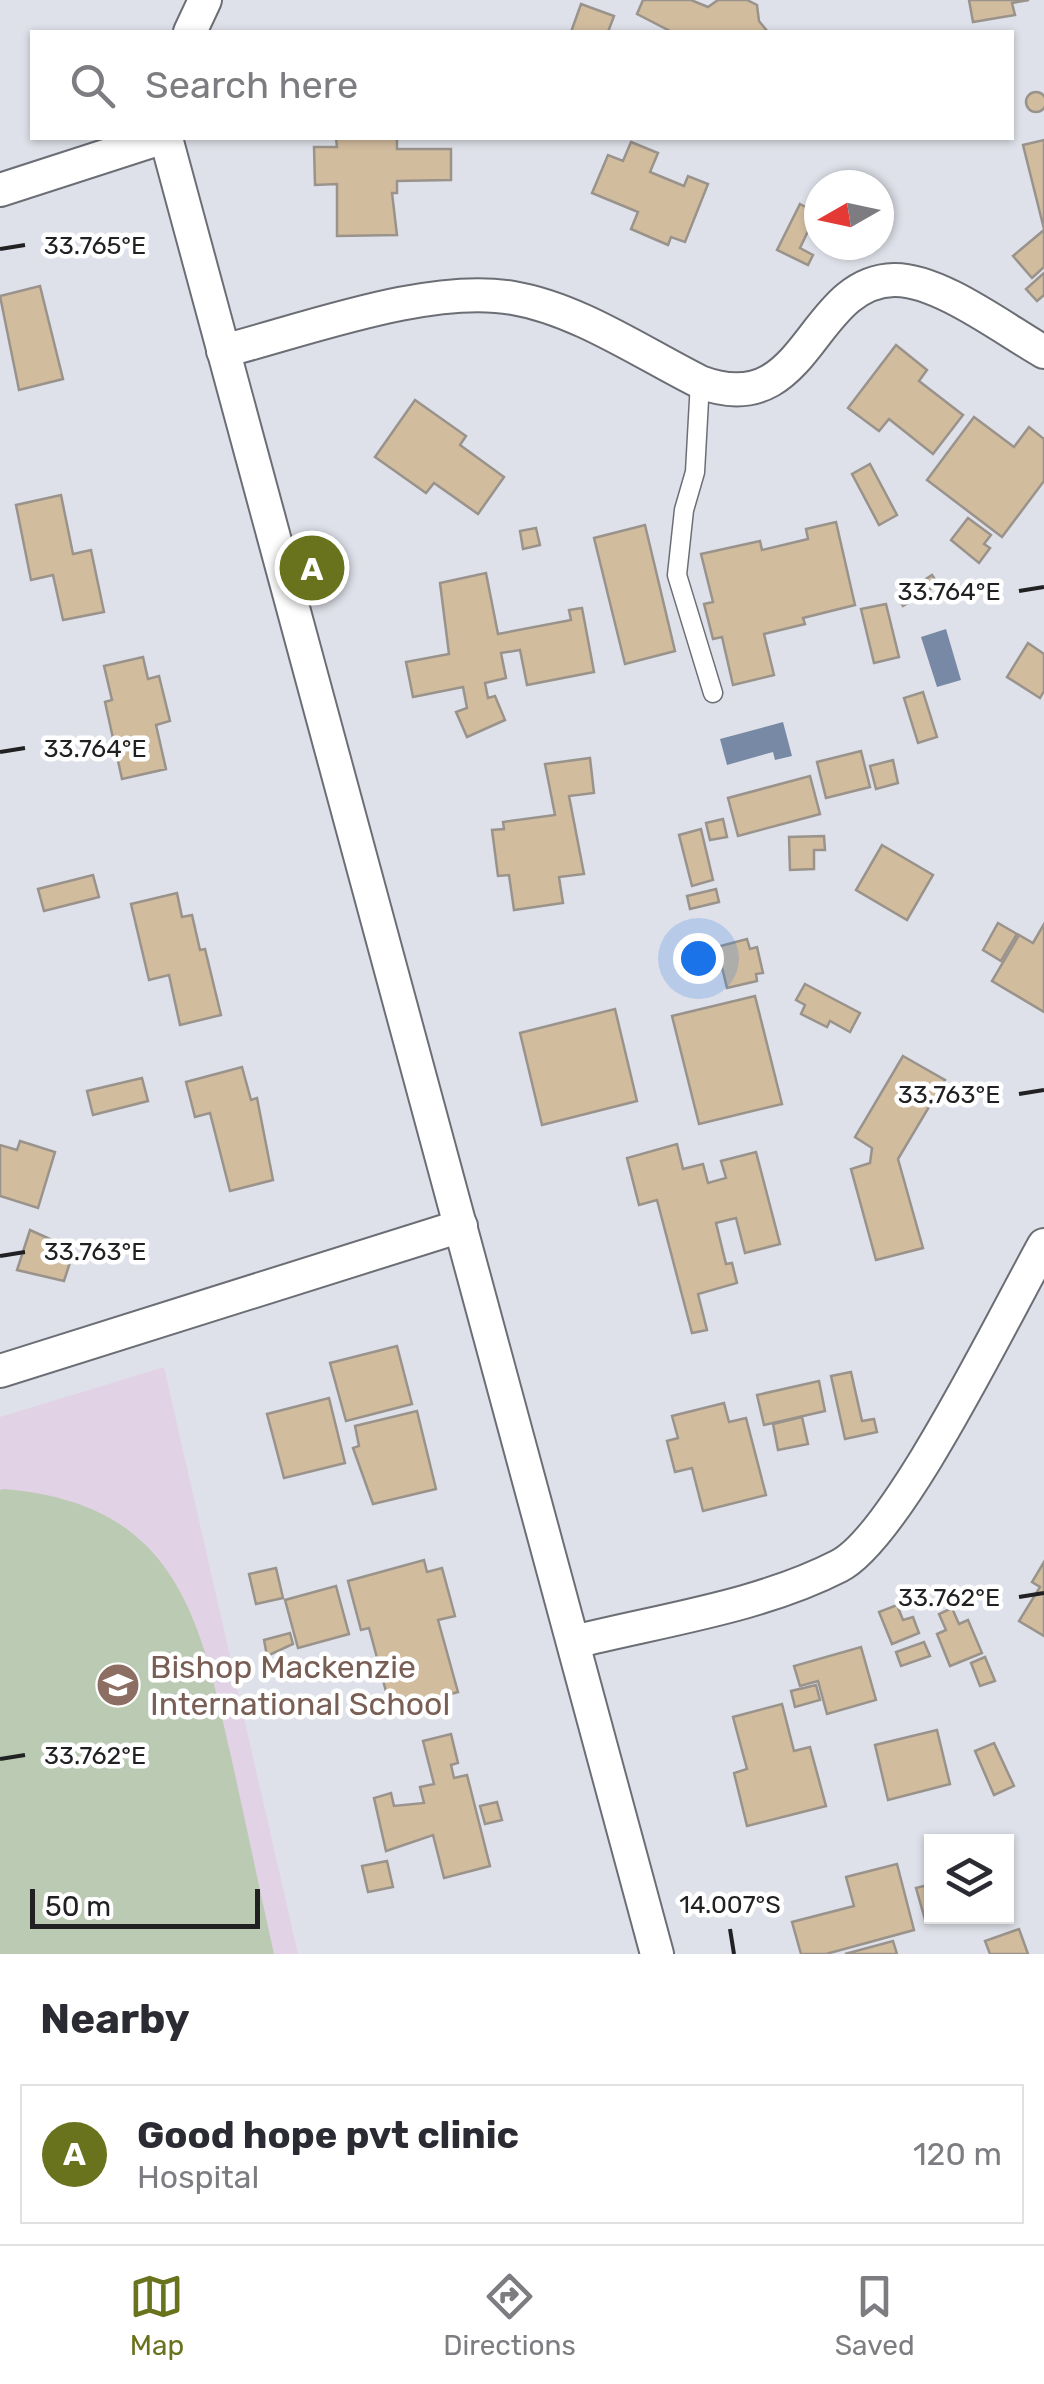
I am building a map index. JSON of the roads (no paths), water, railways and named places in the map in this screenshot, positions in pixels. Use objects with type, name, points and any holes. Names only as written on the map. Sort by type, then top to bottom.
[{"type":"street","points":[[191,30],[205,0]]},
{"type":"street","points":[[0,190],[158,140]]},
{"type":"street","points":[[165,140],[657,1954]]},
{"type":"street","points":[[222,351],[430,298],[512,298],[548,307],[700,382],[723,390],[747,390],[767,384],[785,371],[850,296],[871,284],[894,280],[944,294],[1044,352]]},
{"type":"street","points":[[0,1370],[461,1226]]},
{"type":"street","points":[[574,1642],[770,1592],[842,1565],[896,1508],[1044,1245]]},
{"type":"lane","points":[[700,382],[694,472],[684,510],[677,575],[712,693]]},
{"type":"water","points":[[946,629],[961,680],[937,687],[921,637]]},
{"type":"water","points":[[783,722],[792,756],[775,760],[773,752],[727,765],[720,739]]},
{"type":"place","name":"Good hope pvt clinic","points":[[312,568]]},
{"type":"place","name":"Bishop Mackenzie International School","points":[[118,1685]]}]
